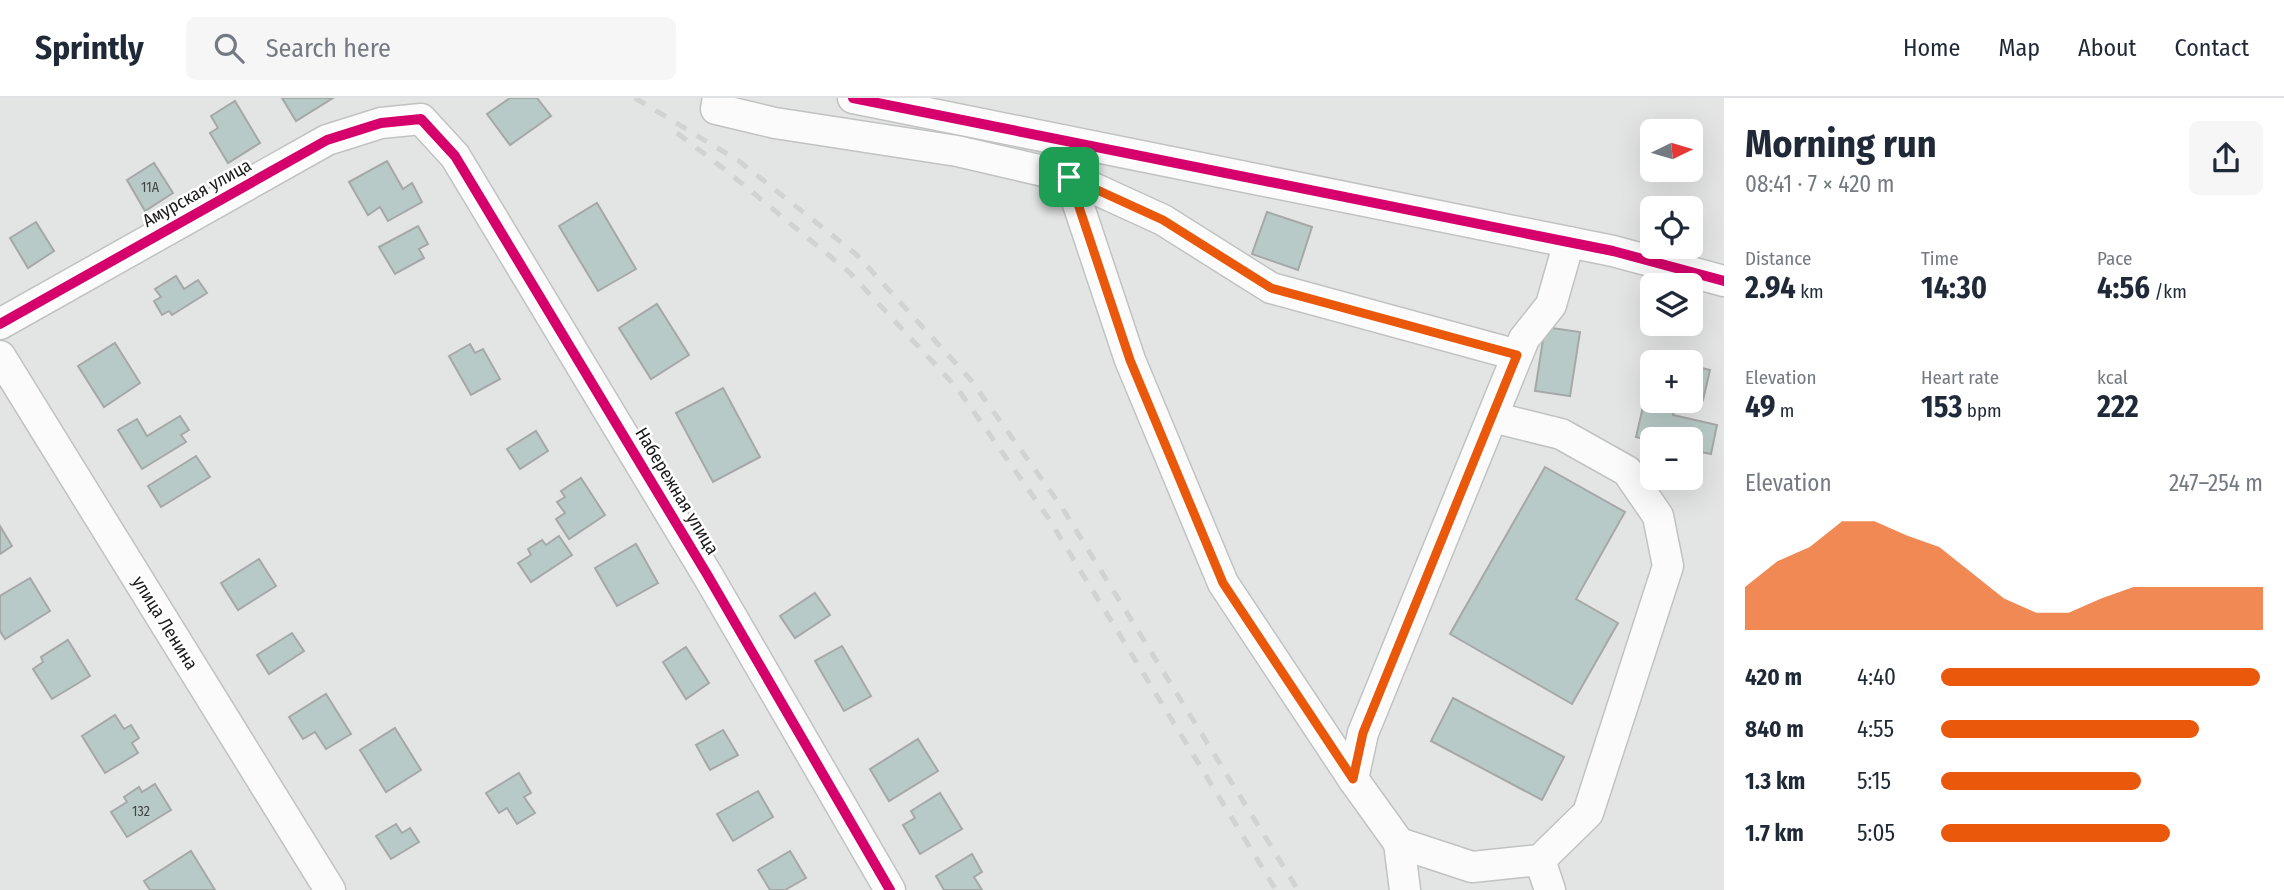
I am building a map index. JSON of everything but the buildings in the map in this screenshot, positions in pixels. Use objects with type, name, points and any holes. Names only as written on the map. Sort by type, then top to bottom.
[{"type":"street","points":[[718,98],[716,109],[775,122],[957,151],[1069,177],[1163,220],[1271,288],[1517,355]]},
{"type":"street","points":[[853,98],[1613,251],[1724,281]]},
{"type":"street","name":"Амурская улица","points":[[0,324],[327,140],[381,123],[421,118]]},
{"type":"street","name":"Набережная улица","points":[[421,118],[455,156],[708,576],[890,890]]},
{"type":"street","points":[[1069,177],[1130,360],[1223,583],[1353,779],[1399,843],[1405,890]]},
{"type":"street","points":[[1353,779],[1363,733],[1524,339],[1551,305],[1569,242]]},
{"type":"street","name":"улица Ленина","points":[[0,356],[330,890]]},
{"type":"street","points":[[1399,843],[1472,867],[1540,860],[1588,813],[1668,566],[1658,516],[1627,471],[1561,434],[1492,417]]},
{"type":"street","points":[[1540,860],[1550,890]]},
{"type":"railway","points":[[635,98],[739,161],[857,255],[970,379],[1061,506],[1298,890]]},
{"type":"railway","points":[[677,133],[849,272],[957,388],[1047,516],[1276,890]]},
{"type":"cycle path","points":[[853,98],[1613,251],[1724,281]]},
{"type":"cycle path","points":[[0,324],[327,140],[381,123],[421,119],[455,156],[708,576],[890,890]]},
{"type":"route","points":[[1069,177],[1163,220],[1271,288],[1517,355],[1363,733],[1353,779],[1223,583],[1130,360],[1069,177]]}]
